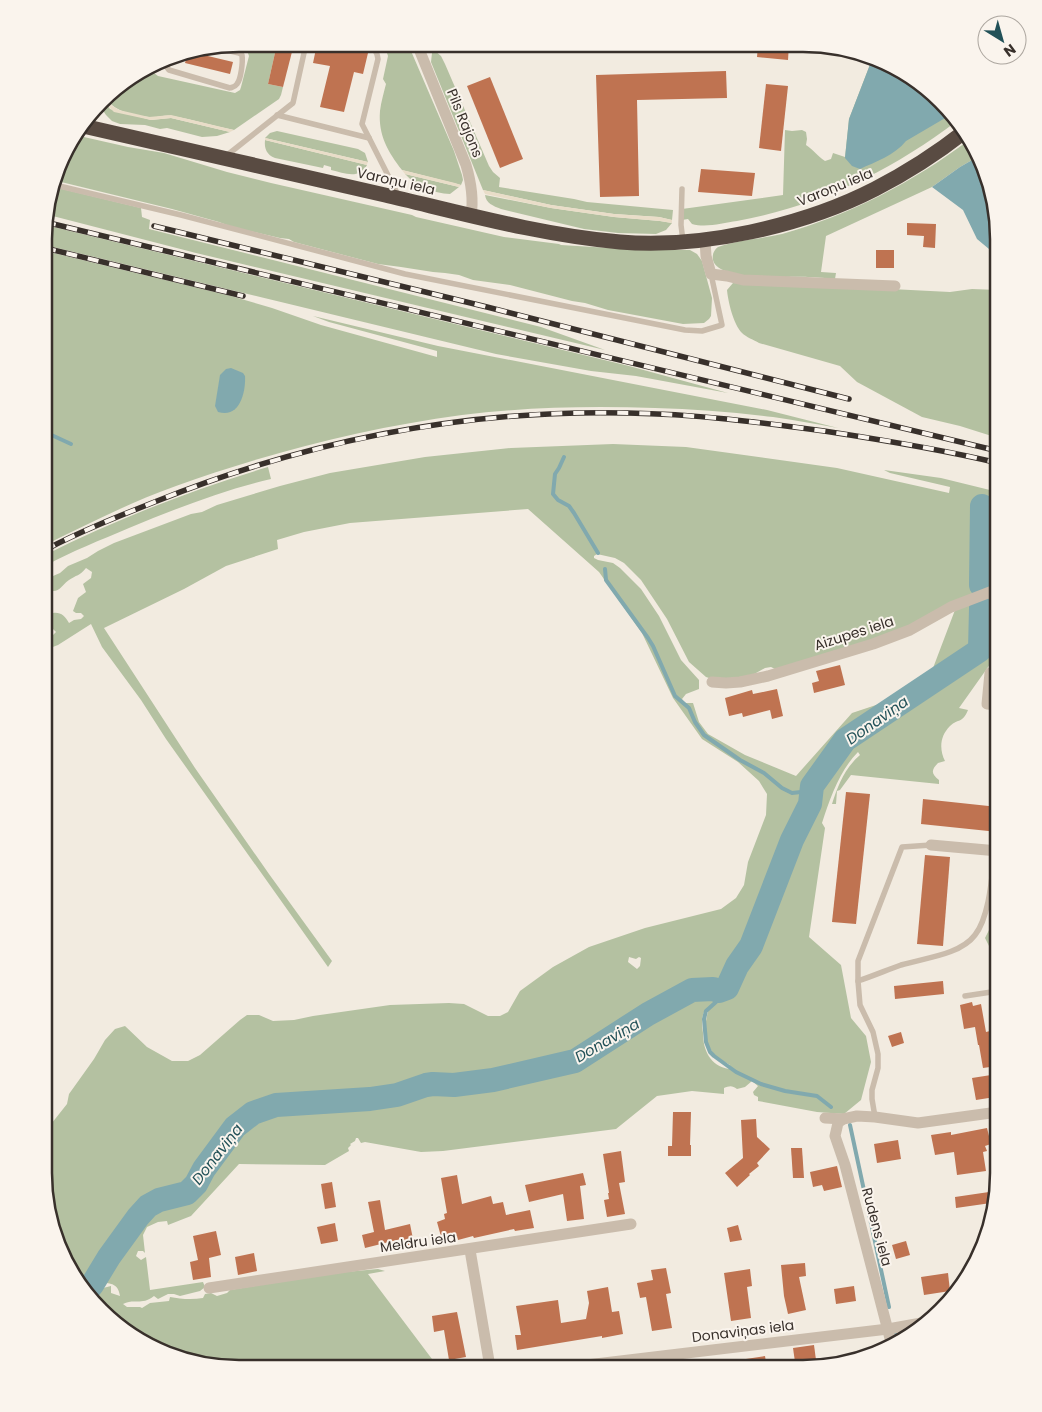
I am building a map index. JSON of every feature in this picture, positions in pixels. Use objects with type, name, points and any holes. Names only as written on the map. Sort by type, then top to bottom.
[{"type":"highway","name":"Varoņu iela","points":[[91,126],[508,224],[600,240],[650,243],[683,242],[732,236],[783,224],[821,212],[873,190],[915,166],[958,136]]},
{"type":"street","name":"Pils Rajons","points":[[420,52],[466,165],[472,190],[471,215]]},
{"type":"street","points":[[705,240],[706,256],[711,274],[744,280],[895,286]]},
{"type":"street","name":"Aizupes iela","points":[[712,682],[740,682],[768,676],[873,644],[902,634],[951,607],[990,592]]},
{"type":"street","points":[[990,673],[987,704],[990,704]]},
{"type":"street","points":[[931,845],[990,849]]},
{"type":"street","points":[[825,1118],[843,1119],[857,1116],[875,1116],[918,1123],[990,1113]]},
{"type":"street","name":"Rudens iela","points":[[843,1119],[838,1124],[835,1136],[845,1166],[890,1337]]},
{"type":"street","name":"Meldru iela","points":[[209,1288],[470,1250],[631,1224]]},
{"type":"street","points":[[470,1250],[489,1360]]},
{"type":"street","name":"Donaviņas iela","points":[[629,1360],[910,1325]]},
{"type":"lane","points":[[167,67],[169,70],[230,88],[238,82],[243,60],[242,56],[236,52]]},
{"type":"lane","points":[[223,158],[292,103],[304,52]]},
{"type":"lane","points":[[377,52],[378,58],[362,124],[399,199]]},
{"type":"lane","points":[[277,115],[369,138]]},
{"type":"lane","points":[[60,186],[181,215],[405,274],[685,330],[702,331],[722,325],[711,274]]},
{"type":"lane","points":[[682,188],[681,225],[683,242]]},
{"type":"lane","points":[[875,1116],[872,1090],[878,1068],[878,1054],[873,1032],[860,1004],[858,961],[902,847],[931,845]]},
{"type":"lane","points":[[858,982],[902,965],[956,950],[965,944],[975,936],[982,924],[990,890]]},
{"type":"lane","points":[[965,996],[990,992]]},
{"type":"green space","points":[[248,52],[275,52],[268,84],[283,87],[279,99],[234,130],[170,116],[153,117],[131,114],[111,104],[136,84],[154,73],[158,76],[235,93],[240,90],[249,56]]},
{"type":"green space","points":[[387,52],[411,52],[454,151],[462,175],[461,185],[402,170],[388,150],[382,135],[380,108],[386,84],[383,79],[388,56]]},
{"type":"green space","points":[[436,52],[445,64],[489,166],[500,178],[499,187],[587,202],[673,210],[672,220],[551,205],[483,190],[431,62],[432,53]]},
{"type":"green space","points":[[870,65],[896,78],[916,91],[935,107],[951,126],[880,171],[825,196],[797,206],[720,224],[697,225],[692,224],[688,219],[682,220],[682,209],[783,195],[785,130],[802,130],[806,132],[806,145],[825,161],[831,159],[833,153],[845,157],[849,119]]},
{"type":"green space","points":[[108,106],[110,109],[151,120],[171,118],[230,132],[217,136],[202,137],[167,128],[160,129],[145,125],[120,124],[112,121],[103,111]]},
{"type":"green space","points":[[277,131],[358,149],[365,153],[368,162],[265,138],[270,133]]},
{"type":"green space","points":[[83,137],[164,153],[271,183],[504,237],[561,245],[690,250],[697,254],[702,261],[712,298],[711,316],[704,323],[683,324],[608,310],[510,285],[473,280],[459,275],[378,264],[294,242],[289,239],[232,227],[172,209],[61,182]]},
{"type":"green space","points":[[265,140],[367,165],[360,173],[346,174],[331,170],[331,167],[324,165],[323,168],[275,158],[267,151]]},
{"type":"green space","points":[[963,144],[972,160],[932,187],[826,236],[821,272],[836,273],[835,279],[741,275],[727,272],[718,267],[713,260],[715,249],[718,247],[782,234],[856,207],[926,170]]},
{"type":"green space","points":[[405,174],[459,187],[450,194],[437,192],[420,186]]},
{"type":"green space","points":[[60,188],[141,208],[142,217],[150,220],[149,229],[541,327],[605,350],[196,253],[54,216]]},
{"type":"green space","points":[[485,195],[551,208],[672,223],[666,230],[656,234],[618,233],[584,229],[501,209],[488,202]]},
{"type":"green space","points":[[53,227],[629,366],[728,393],[636,376],[591,371],[496,354],[52,247]]},
{"type":"green space","points":[[52,253],[231,296],[321,325],[437,357],[437,351],[313,316],[438,346],[767,410],[838,428],[758,415],[670,408],[558,408],[462,415],[353,434],[281,452],[176,486],[52,542]]},
{"type":"green space","points":[[733,283],[950,292],[972,289],[990,290],[990,435],[922,417],[857,382],[840,366],[759,343],[748,337],[742,333],[736,324],[728,300],[727,290]]},
{"type":"green space","points":[[613,444],[686,447],[837,468],[949,493],[950,487],[884,470],[941,478],[990,490],[990,590],[881,638],[775,669],[771,667],[765,668],[749,677],[712,679],[706,677],[689,662],[667,619],[641,580],[624,563],[615,558],[597,554],[594,556],[598,560],[613,563],[620,568],[641,589],[659,616],[681,660],[699,680],[699,689],[686,694],[682,699],[685,703],[693,703],[699,722],[708,734],[745,755],[796,776],[852,713],[897,698],[930,676],[955,610],[990,596],[990,664],[959,708],[968,710],[966,714],[962,719],[950,726],[942,738],[941,747],[945,761],[938,763],[933,772],[934,776],[939,780],[939,784],[851,775],[840,790],[837,791],[836,804],[832,804],[837,790],[843,777],[850,765],[860,755],[858,752],[841,776],[832,794],[822,823],[825,828],[809,937],[841,965],[851,1018],[866,1036],[871,1062],[861,1100],[844,1114],[817,1112],[758,1101],[758,1097],[753,1092],[758,1086],[752,1081],[745,1087],[737,1089],[730,1086],[724,1088],[724,1094],[692,1091],[657,1096],[616,1129],[443,1151],[421,1152],[365,1142],[361,1143],[356,1138],[350,1144],[349,1151],[325,1165],[239,1164],[191,1216],[168,1225],[167,1221],[158,1222],[147,1227],[143,1235],[145,1253],[138,1251],[136,1256],[141,1260],[146,1257],[150,1290],[203,1282],[205,1287],[200,1291],[180,1296],[168,1294],[158,1299],[154,1296],[145,1301],[123,1304],[127,1307],[142,1308],[150,1303],[169,1301],[170,1297],[199,1299],[203,1298],[205,1294],[211,1293],[217,1296],[230,1290],[334,1273],[378,1269],[385,1271],[368,1274],[433,1360],[233,1359],[191,1353],[168,1345],[146,1334],[126,1321],[107,1305],[84,1276],[72,1255],[62,1232],[56,1209],[52,1172],[52,1123],[67,1104],[69,1094],[105,1040],[115,1029],[125,1026],[147,1047],[172,1061],[188,1061],[200,1055],[247,1015],[259,1015],[273,1021],[294,1020],[390,1005],[449,1003],[464,1004],[488,1016],[500,1016],[508,1012],[520,991],[553,967],[589,947],[645,928],[721,909],[736,898],[744,885],[748,862],[766,815],[767,794],[759,781],[738,762],[702,739],[673,698],[642,633],[599,572],[528,509],[350,523],[304,532],[277,540],[278,549],[226,566],[104,628],[195,768],[332,961],[328,967],[102,647],[91,624],[52,647],[52,635],[56,632],[52,628],[53,613],[62,615],[69,623],[84,616],[73,611],[78,598],[86,592],[83,584],[91,578],[92,572],[86,568],[54,591],[52,591],[52,576],[68,566],[114,543],[217,505],[330,473],[425,457],[511,448]],"holes":[[[759,915],[765,915],[756,942],[741,963],[730,985],[728,985],[735,962],[749,944]],[[629,957],[641,958],[640,966],[637,969],[628,962]],[[704,1012],[708,1012],[706,1033],[710,1049],[717,1057],[730,1065],[729,1069],[712,1061],[706,1051],[702,1028]],[[604,1044],[605,1052],[597,1056],[593,1056],[591,1052]],[[97,1283],[109,1283],[117,1288],[120,1296],[111,1293],[111,1286],[99,1289]]]},
{"type":"green space","points":[[268,467],[271,479],[217,494],[181,507],[52,562],[52,552],[127,517],[211,485]]},
{"type":"green space","points":[[990,928],[990,946],[985,938]]},
{"type":"shaded area","points":[[110,104],[119,110],[149,117],[171,115],[234,130],[230,132],[171,118],[151,120],[114,112],[108,106]]},
{"type":"shaded area","points":[[265,138],[368,162],[367,165],[265,140]]},
{"type":"shaded area","points":[[402,170],[461,185],[459,187],[405,174]]},
{"type":"shaded area","points":[[483,190],[551,205],[614,214],[659,217],[672,220],[672,223],[551,208],[485,194]]},
{"type":"water","points":[[870,65],[896,78],[916,91],[945,118],[906,141],[891,154],[860,169],[852,166],[845,158],[849,119]]},
{"type":"water","points":[[972,160],[980,180],[988,215],[990,250],[977,239],[963,210],[932,187]]},
{"type":"water","points":[[231,368],[243,373],[245,376],[243,396],[232,411],[226,413],[218,412],[215,406],[220,375],[226,369]]},
{"type":"building","points":[[275,52],[292,52],[283,87],[268,84]]},
{"type":"building","points":[[315,52],[368,53],[363,74],[354,72],[344,112],[320,107],[330,66],[313,63]]},
{"type":"building","points":[[757,52],[789,52],[788,60],[757,57]]},
{"type":"building","points":[[206,56],[233,62],[230,74],[185,63],[186,60]]},
{"type":"building","points":[[726,71],[727,98],[637,100],[639,196],[600,197],[596,75]]},
{"type":"building","points":[[490,77],[523,159],[500,168],[467,86]]},
{"type":"building","points":[[766,84],[788,86],[781,151],[759,148]]},
{"type":"building","points":[[701,169],[755,173],[752,196],[698,192]]},
{"type":"building","points":[[907,223],[936,224],[935,248],[923,247],[924,236],[907,235]]},
{"type":"building","points":[[876,250],[894,250],[894,268],[876,268]]},
{"type":"building","points":[[840,665],[845,685],[814,693],[812,683],[819,681],[816,671]]},
{"type":"building","points":[[777,689],[783,716],[772,719],[770,710],[743,717],[742,713],[729,716],[725,698],[752,690],[753,694]]},
{"type":"building","points":[[846,792],[870,794],[856,924],[832,922]]},
{"type":"building","points":[[923,799],[990,806],[990,831],[921,824]]},
{"type":"building","points":[[925,855],[950,857],[943,946],[917,944]]},
{"type":"building","points":[[943,981],[944,994],[895,999],[894,986]]},
{"type":"building","points":[[972,1002],[973,1006],[981,1004],[986,1032],[990,1031],[990,1067],[983,1068],[975,1027],[964,1029],[960,1005]]},
{"type":"building","points":[[901,1032],[904,1043],[892,1047],[888,1036]]},
{"type":"building","points":[[990,1075],[990,1098],[976,1100],[972,1078]]},
{"type":"building","points":[[673,1112],[691,1112],[691,1156],[668,1156],[668,1146],[672,1146]]},
{"type":"building","points":[[756,1119],[757,1137],[770,1149],[757,1163],[759,1166],[737,1187],[725,1173],[743,1158],[741,1120]]},
{"type":"building","points":[[987,1128],[990,1144],[985,1146],[987,1151],[983,1152],[986,1171],[957,1175],[954,1152],[935,1155],[931,1135],[951,1132],[951,1135]]},
{"type":"building","points":[[898,1140],[901,1159],[877,1163],[874,1144]]},
{"type":"building","points":[[791,1148],[802,1148],[804,1178],[793,1178]]},
{"type":"building","points":[[621,1151],[625,1182],[619,1183],[625,1214],[607,1217],[604,1200],[609,1199],[609,1193],[603,1154]]},
{"type":"building","points":[[837,1166],[842,1187],[824,1191],[822,1185],[813,1187],[810,1172]]},
{"type":"building","points":[[583,1173],[586,1185],[580,1186],[584,1219],[567,1221],[563,1194],[529,1202],[525,1185]]},
{"type":"building","points":[[457,1175],[462,1204],[491,1196],[493,1204],[503,1202],[506,1215],[530,1210],[534,1228],[515,1231],[514,1229],[474,1238],[473,1236],[458,1240],[457,1236],[442,1240],[437,1222],[445,1219],[444,1214],[447,1213],[441,1178]]},
{"type":"building","points":[[332,1182],[336,1207],[325,1209],[321,1184]]},
{"type":"building","points":[[988,1192],[987,1204],[956,1208],[955,1197]]},
{"type":"building","points":[[380,1200],[385,1230],[410,1224],[414,1244],[403,1246],[401,1239],[365,1248],[362,1235],[374,1232],[368,1202]]},
{"type":"building","points":[[335,1223],[338,1241],[321,1244],[317,1227]]},
{"type":"building","points":[[738,1225],[742,1240],[730,1242],[727,1228]]},
{"type":"building","points":[[216,1231],[221,1255],[209,1258],[211,1277],[193,1280],[190,1262],[198,1260],[193,1236]]},
{"type":"building","points":[[906,1241],[910,1255],[896,1259],[892,1245]]},
{"type":"building","points":[[254,1253],[257,1271],[238,1275],[235,1257]]},
{"type":"building","points":[[805,1263],[806,1276],[799,1277],[806,1310],[788,1314],[781,1265]]},
{"type":"building","points":[[666,1268],[671,1293],[666,1294],[672,1328],[652,1331],[646,1297],[640,1298],[637,1283],[653,1280],[651,1270]]},
{"type":"building","points":[[750,1269],[752,1286],[747,1287],[751,1318],[731,1321],[724,1273]]},
{"type":"building","points":[[948,1273],[950,1288],[947,1292],[924,1295],[921,1277]]},
{"type":"building","points":[[854,1286],[856,1301],[836,1304],[834,1289]]},
{"type":"building","points":[[608,1287],[612,1312],[619,1311],[623,1334],[517,1350],[515,1335],[521,1335],[516,1306],[558,1300],[561,1323],[586,1319],[589,1303],[587,1291]]},
{"type":"building","points":[[457,1312],[466,1357],[449,1360],[444,1330],[434,1332],[432,1316]]},
{"type":"building","points":[[814,1345],[816,1359],[795,1360],[793,1348]]},
{"type":"building","points":[[765,1356],[766,1360],[739,1360]]},
{"type":"waterway","points":[[52,435],[71,444]]},
{"type":"waterway","points":[[564,457],[555,474],[553,494],[558,500],[569,506],[598,553]]},
{"type":"waterway","name":"Donaviņa","points":[[981,585],[982,506]]},
{"type":"waterway","points":[[605,569],[606,580],[653,646],[675,696],[689,708],[695,722],[704,735],[740,760],[764,773],[782,788],[792,793],[811,794]]},
{"type":"waterway","name":"Donaviņa","points":[[91,1286],[109,1257],[148,1206],[159,1200],[187,1193],[196,1184],[204,1169],[235,1127],[253,1113],[276,1105],[370,1099],[397,1095],[426,1085],[454,1085],[493,1080],[575,1061],[648,1014],[692,990],[713,989],[719,991],[727,988],[737,966],[751,946],[792,840],[810,804],[812,786],[845,740],[980,650],[981,608]]},
{"type":"waterway","points":[[719,991],[716,1002],[706,1011],[704,1019],[706,1042],[710,1052],[736,1072],[761,1084],[785,1091],[817,1096],[831,1107]]},
{"type":"waterway","points":[[850,1125],[889,1307]]},
{"type":"waterway","points":[[895,1330],[896,1334]]},
{"type":"railway","points":[[53,224],[990,449]]},
{"type":"railway","points":[[154,226],[487,307],[849,399]]},
{"type":"railway","points":[[52,250],[243,296]]},
{"type":"railway","points":[[52,547],[86,530],[157,501],[271,461],[388,433],[448,423],[508,417],[568,413],[628,413],[726,419],[868,438],[990,461]]}]
